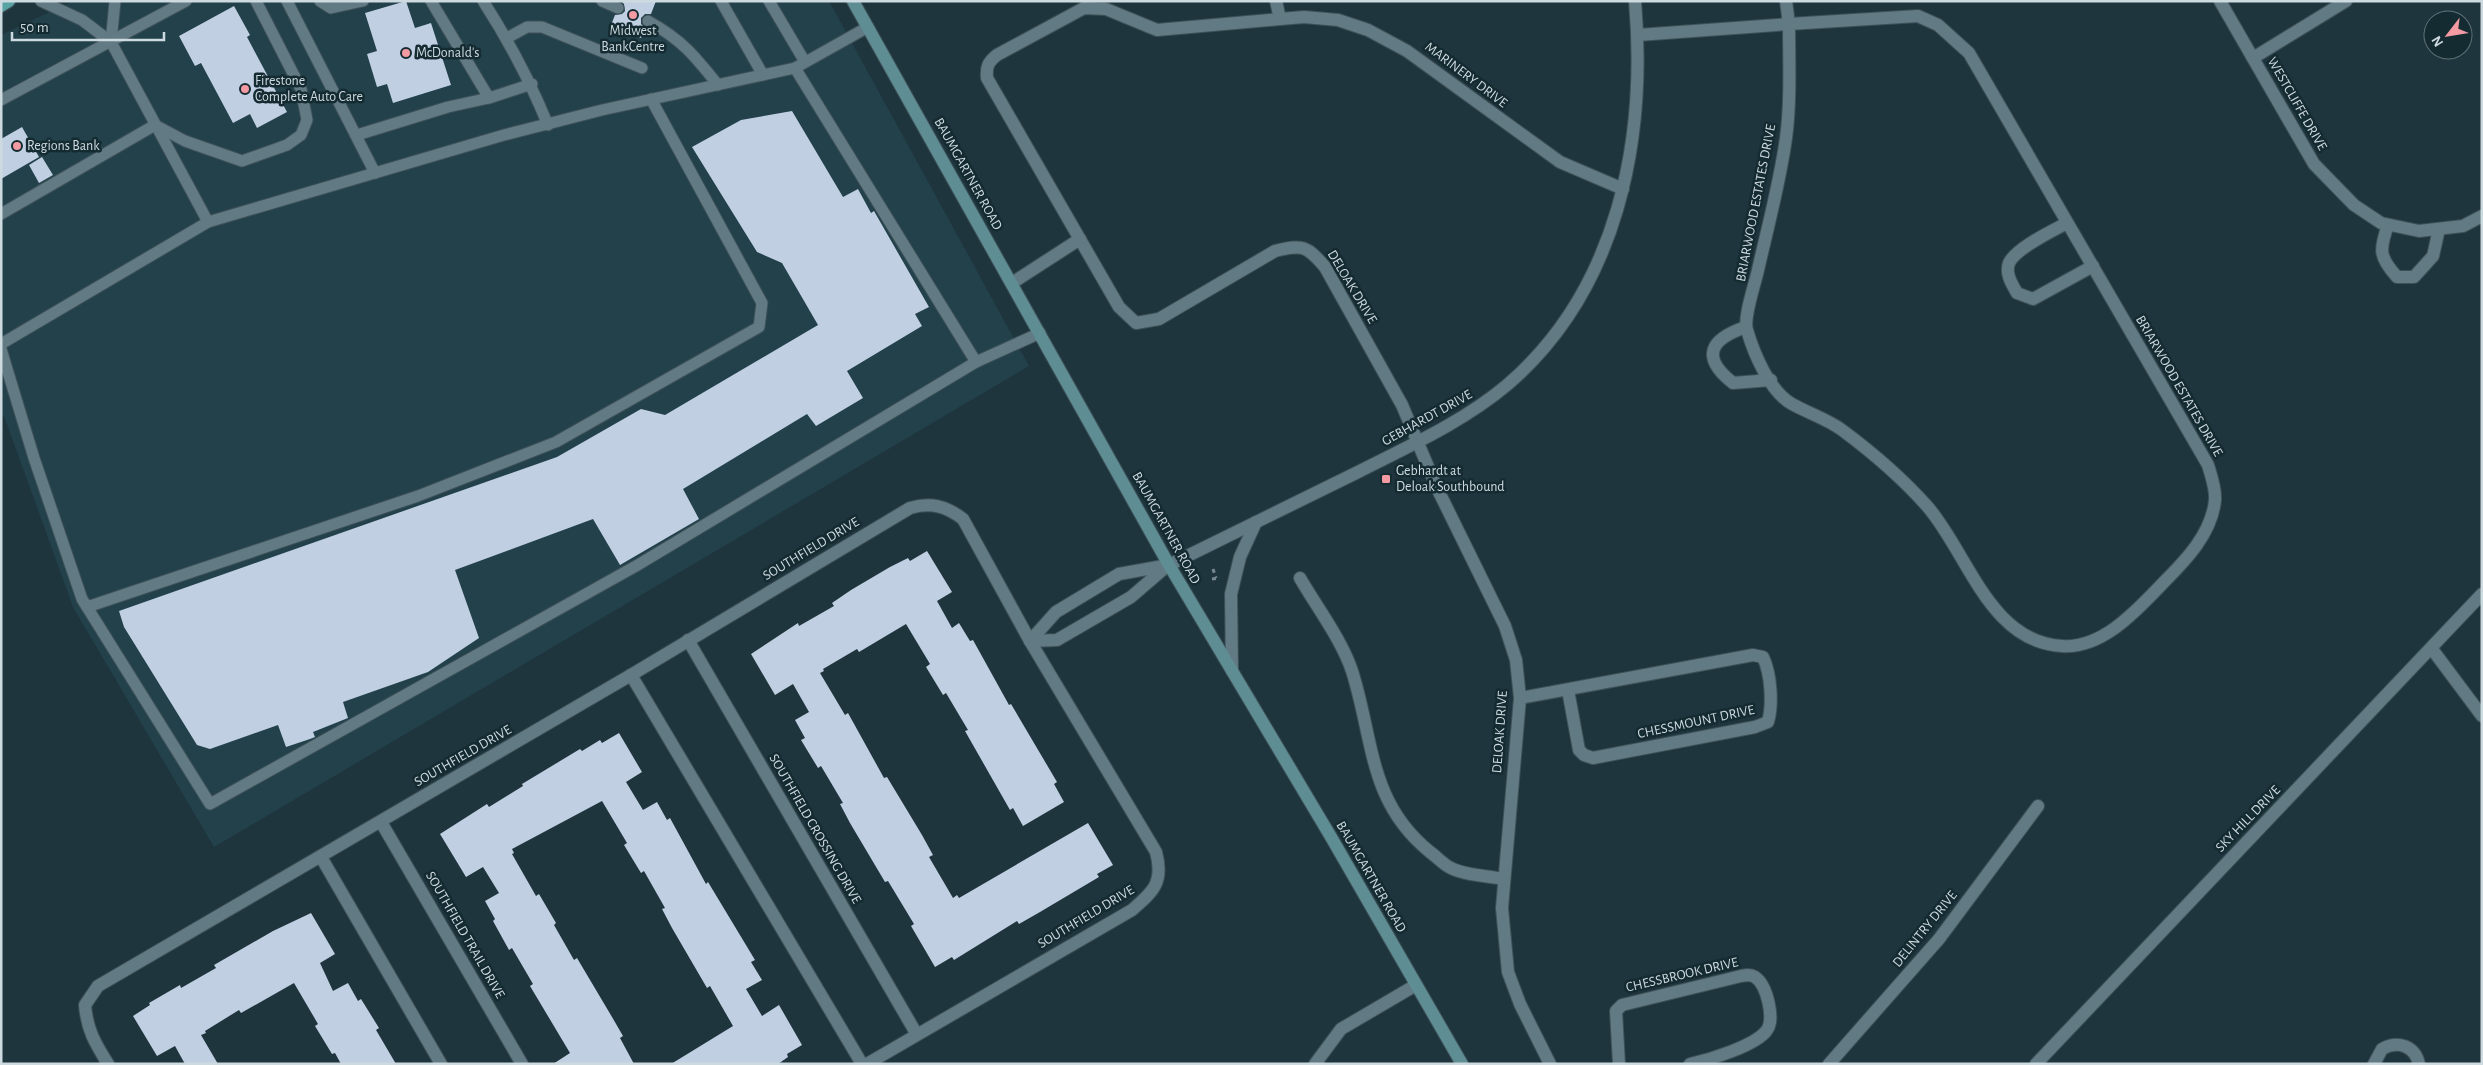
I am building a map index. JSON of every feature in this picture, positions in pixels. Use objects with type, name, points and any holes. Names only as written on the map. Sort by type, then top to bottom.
[{"type":"main road","points":[[1,6],[10,1]]},
{"type":"main road","name":"BAUMGARTNER ROAD","points":[[853,1],[1169,565],[1462,1064]]},
{"type":"street","points":[[1276,1],[1280,19]]},
{"type":"street","name":"GEBHARDT DRIVE","points":[[1169,565],[1418,442],[1480,406],[1507,385],[1537,357],[1581,296],[1598,264],[1612,230],[1623,189],[1635,117],[1638,83],[1638,34],[1635,1]]},
{"type":"street","points":[[1786,1],[1789,24]]},
{"type":"street","name":"WESTCLIFFE DRIVE","points":[[2220,1],[2314,164],[2354,205],[2381,223],[2419,231],[2463,226],[2482,216]]},
{"type":"street","points":[[2253,58],[2346,1]]},
{"type":"street","name":"DELOAK DRIVE","points":[[1280,19],[1157,30],[1106,9],[1084,8],[990,61],[986,70],[987,78],[1119,307],[1136,323],[1159,319],[1275,251],[1294,246],[1312,251],[1326,267],[1402,405],[1437,488],[1505,626],[1516,660],[1520,698],[1503,878],[1502,908],[1508,972],[1520,1004],[1550,1064]]},
{"type":"street","name":"BRIARWOOD ESTATES DRIVE","points":[[1638,34],[1789,24],[1918,16],[1938,25],[1969,52],[2208,465],[2216,498],[2207,530],[2175,570],[2141,606],[2089,644],[2063,647],[2044,643],[2028,637],[2007,622],[1981,589],[1928,508],[1902,481],[1883,462],[1839,428],[1788,402],[1760,367],[1746,327],[1786,137],[1789,24]]},
{"type":"street","name":"MARINERY DRIVE","points":[[1280,19],[1304,17],[1338,20],[1368,30],[1407,51],[1560,162],[1623,189]]},
{"type":"street","points":[[2067,223],[2019,252],[2009,264],[2009,279],[2017,293],[2033,299],[2093,266]]},
{"type":"street","points":[[2388,225],[2382,242],[2384,262],[2397,277],[2414,277],[2433,256],[2439,229]]},
{"type":"street","points":[[1012,282],[1080,239]]},
{"type":"street","points":[[1746,327],[1720,339],[1713,349],[1714,362],[1722,375],[1733,383],[1771,380]]},
{"type":"street","name":"SOUTHFIELD DRIVE","points":[[108,1064],[90,1033],[86,1019],[85,1005],[98,986],[322,857],[910,508],[924,504],[951,510],[963,519],[1030,640],[1156,852],[1160,868],[1158,883],[1146,898],[1132,910],[916,1033],[867,1064]]},
{"type":"street","points":[[1232,671],[1231,594],[1240,558],[1256,522]]},
{"type":"street","points":[[1030,640],[1056,612],[1119,574],[1169,565]]},
{"type":"street","points":[[1030,640],[1057,640],[1132,597],[1169,565]]},
{"type":"street","points":[[1300,578],[1351,669],[1362,706],[1375,772],[1384,796],[1401,824],[1421,845],[1452,869],[1503,878]]},
{"type":"street","name":"SKY HILL DRIVE","points":[[2036,1064],[2432,649],[2482,594]]},
{"type":"street","name":"SOUTHFIELD CROSSING DRIVE","points":[[688,640],[916,1033]]},
{"type":"street","points":[[2432,649],[2482,716]]},
{"type":"street","name":"CHESSMOUNT DRIVE","points":[[1520,698],[1753,655],[1763,656],[1766,664],[1770,712],[1768,722],[1754,727],[1593,758],[1584,755],[1579,750],[1568,690]]},
{"type":"street","points":[[631,675],[862,1064]]},
{"type":"street","name":"DELINTRY DRIVE","points":[[1829,1064],[1939,939],[2038,806]]},
{"type":"street","name":"SOUTHFIELD TRAIL DRIVE","points":[[381,822],[522,1064]]},
{"type":"street","points":[[322,857],[441,1064]]},
{"type":"street","name":"CHESSBROOK DRIVE","points":[[1619,1064],[1616,1011],[1622,1005],[1750,975],[1757,978],[1770,1005],[1771,1024],[1766,1032],[1743,1046],[1711,1059],[1690,1064]]},
{"type":"street","points":[[1315,1064],[1341,1029],[1416,985]]},
{"type":"street","points":[[2374,1064],[2382,1049],[2397,1044],[2411,1049],[2420,1064]]},
{"type":"lane","points":[[41,1],[82,20],[110,42],[208,222]]},
{"type":"lane","points":[[110,42],[115,1]]},
{"type":"lane","points":[[1,100],[186,1]]},
{"type":"lane","points":[[287,1],[375,173]]},
{"type":"lane","points":[[320,1],[331,8],[363,1]]},
{"type":"lane","points":[[431,1],[489,98]]},
{"type":"lane","points":[[483,1],[507,38],[532,84],[548,125]]},
{"type":"lane","points":[[602,1],[618,8]]},
{"type":"lane","points":[[721,1],[763,75]]},
{"type":"lane","points":[[769,1],[800,65],[976,362]]},
{"type":"lane","points":[[155,125],[186,141],[242,161],[287,145],[301,135],[307,120],[301,89],[260,3]]},
{"type":"lane","points":[[648,21],[674,35],[718,84]]},
{"type":"lane","points":[[507,38],[527,27],[542,27],[642,68]]},
{"type":"lane","points":[[1,344],[208,222],[504,135],[800,65],[868,27]]},
{"type":"lane","points":[[357,135],[532,84]]},
{"type":"lane","points":[[87,607],[418,496],[556,442],[759,327],[762,303],[651,99]]},
{"type":"lane","points":[[1,214],[155,125]]},
{"type":"lane","points":[[1,349],[34,458],[82,599],[210,804],[636,566],[976,362],[1040,333]]},
{"type":"path","points":[[1213,569],[1216,578]]},
{"type":"shaded area","points":[[73,1],[829,1],[1029,366],[214,847],[73,607],[4,416],[1,417],[1,35]]},
{"type":"building","name":"McDonald's","points":[[406,1],[415,28],[431,23],[451,85],[393,103],[387,84],[377,87],[367,54],[377,51],[365,13]]},
{"type":"building","name":"Midwest BankCentre","points":[[621,1],[656,1],[651,14],[645,14],[641,18],[641,24],[645,28],[641,38],[611,25],[615,15],[622,14],[625,11],[624,4]]},
{"type":"building","name":"Firestone Complete Auto Care","points":[[234,6],[250,35],[247,37],[287,112],[257,128],[250,114],[233,123],[201,63],[195,66],[179,36]]},
{"type":"building","points":[[792,111],[843,197],[858,189],[871,213],[874,211],[929,307],[915,314],[922,326],[847,371],[863,398],[816,426],[807,414],[683,489],[699,519],[620,565],[593,519],[455,570],[479,638],[428,672],[343,702],[348,718],[313,732],[315,737],[286,747],[278,725],[210,749],[197,745],[124,627],[119,611],[557,457],[641,409],[665,415],[818,325],[782,263],[757,252],[692,147],[741,120]]},
{"type":"building","name":"Regions Bank","points":[[22,127],[39,157],[1,179],[1,139]]},
{"type":"building","points":[[42,157],[53,175],[39,183],[29,165]]},
{"type":"building","points":[[927,551],[952,592],[937,601],[952,628],[959,623],[970,641],[973,640],[1009,705],[1011,704],[1057,782],[1054,784],[1064,802],[1023,826],[1013,808],[1010,810],[965,731],[968,730],[946,693],[943,695],[926,667],[930,664],[906,624],[859,652],[857,649],[823,669],[824,671],[820,673],[845,715],[848,713],[884,778],[887,777],[922,835],[933,855],[929,857],[953,898],[957,895],[959,898],[1088,823],[1113,865],[1097,874],[1099,877],[1040,912],[1019,924],[1017,921],[954,960],[952,957],[935,967],[911,926],[914,924],[888,881],[885,882],[850,823],[840,804],[843,803],[821,766],[818,768],[801,740],[805,738],[795,720],[809,712],[793,684],[775,695],[751,654],[798,623],[799,626],[834,606],[832,603],[890,567],[908,558],[910,561]]},
{"type":"building","points":[[619,733],[642,772],[626,782],[643,810],[657,802],[667,820],[670,818],[706,884],[708,882],[755,960],[751,962],[762,980],[746,989],[762,1016],[779,1005],[802,1045],[787,1054],[788,1057],[778,1064],[671,1064],[733,1026],[710,986],[707,988],[672,928],[662,909],[665,908],[644,871],[641,873],[624,845],[627,843],[602,801],[512,849],[514,853],[512,854],[536,896],[539,894],[574,960],[577,958],[623,1036],[620,1038],[634,1064],[553,1064],[570,1053],[530,986],[533,984],[512,948],[509,950],[493,921],[495,919],[485,901],[499,893],[483,867],[466,877],[440,834],[487,804],[489,807],[523,786],[522,784],[580,749],[582,751],[600,740],[602,743]]},
{"type":"building","points":[[311,913],[335,954],[320,963],[333,991],[348,983],[358,1001],[361,999],[379,1028],[376,1030],[396,1064],[341,1064],[335,1053],[332,1054],[315,1026],[318,1024],[294,983],[241,1013],[239,1010],[201,1035],[218,1064],[185,1064],[175,1046],[157,1056],[133,1016],[150,1005],[149,1003],[180,985],[181,988],[216,968],[214,965],[273,931]]},
{"type":"place","name":"Midwest BankCentre","points":[[633,15]]},
{"type":"place","name":"McDonald's","points":[[406,53]]},
{"type":"place","name":"Firestone Complete Auto Care","points":[[245,89]]},
{"type":"place","name":"Regions Bank","points":[[17,146]]},
{"type":"place","name":"Gebhardt at Deloak Southbound","points":[[1386,479]]}]
